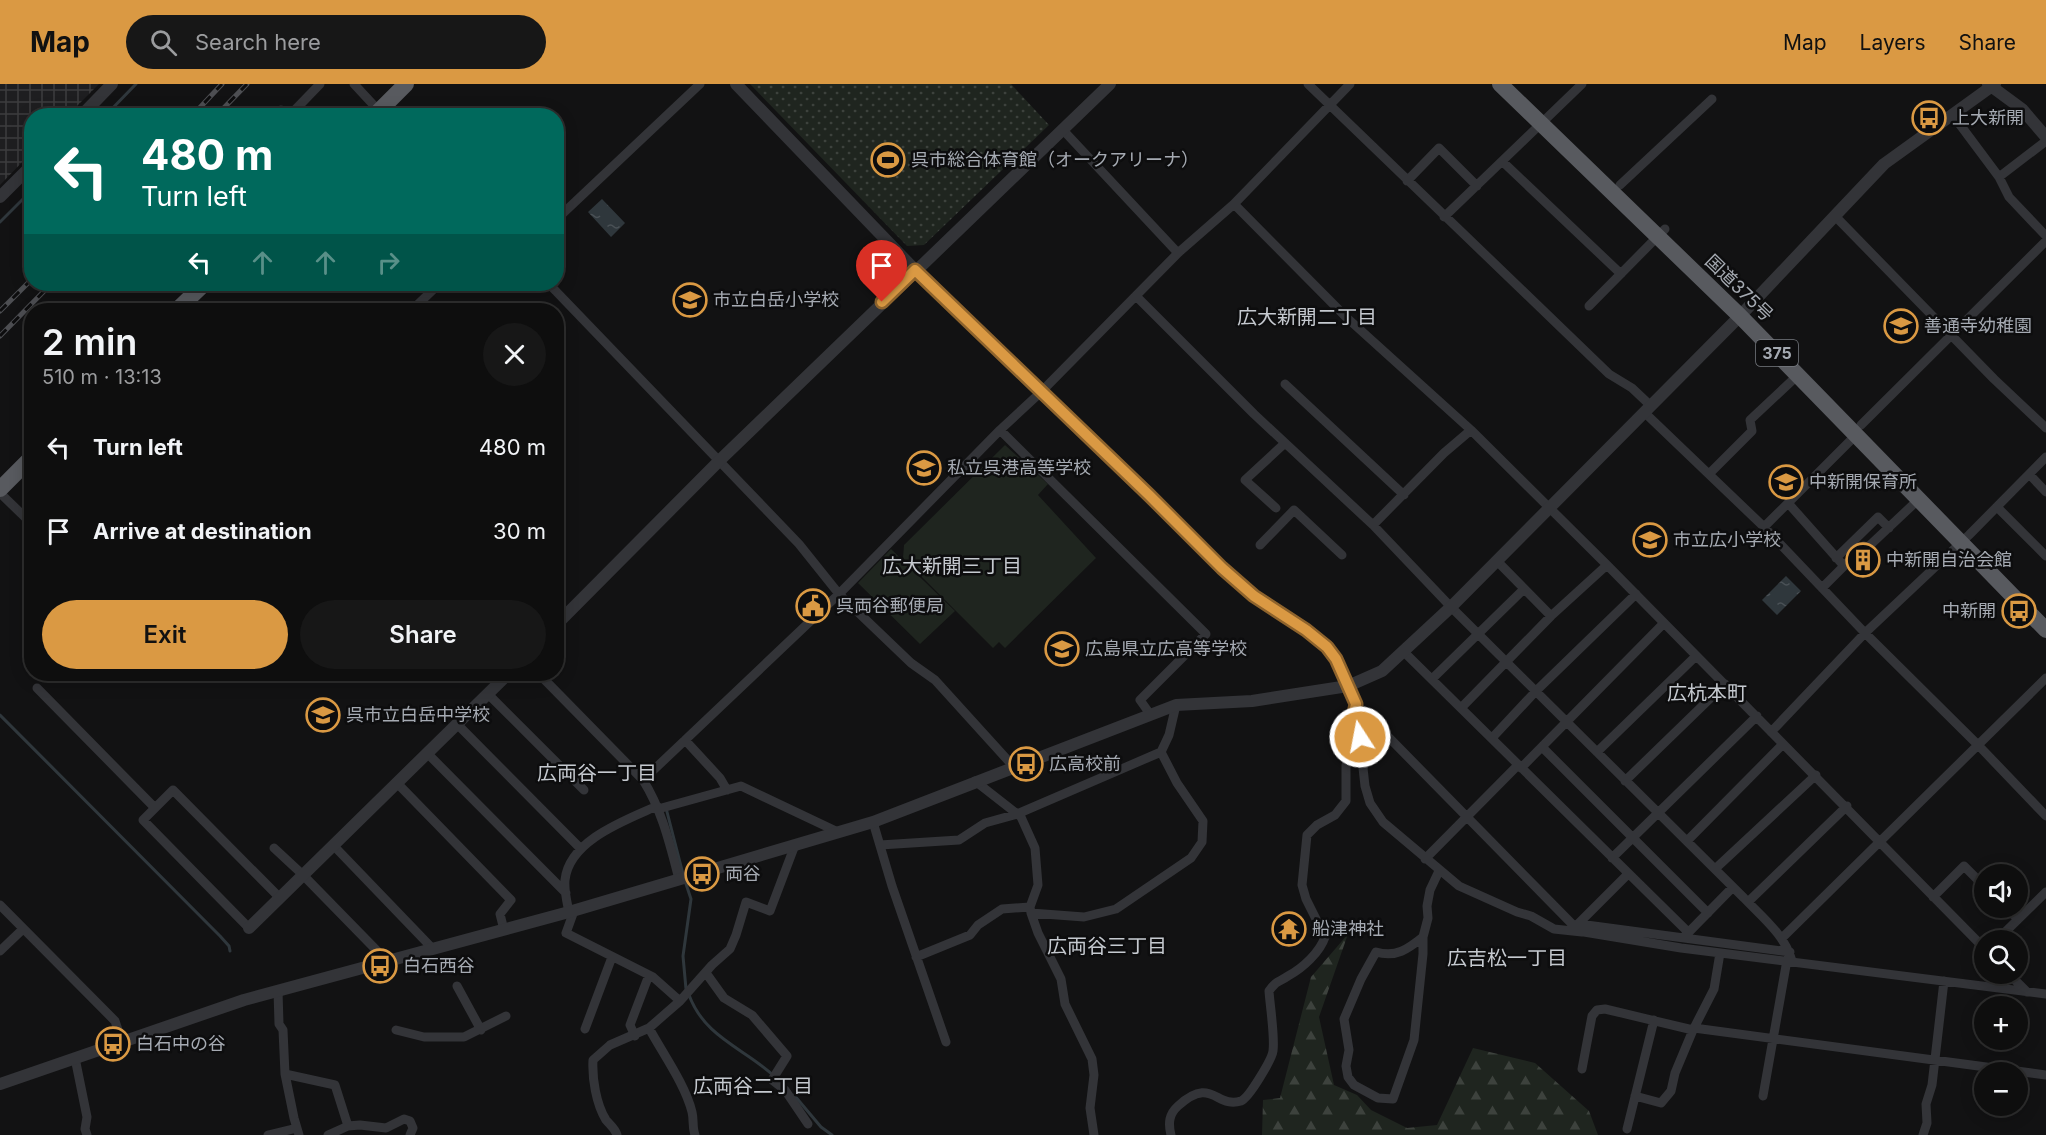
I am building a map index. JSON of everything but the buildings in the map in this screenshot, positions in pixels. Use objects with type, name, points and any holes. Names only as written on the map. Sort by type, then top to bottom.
[{"type":"highway","points":[[384,108],[406,84]]},
{"type":"highway","name":"国道375号","points":[[1500,84],[1620,185],[1661,233]]},
{"type":"highway","name":"国道375号","points":[[1515,84],[1545,120],[1744,312],[1965,538],[2046,615]]},
{"type":"highway","points":[[184,303],[197,291]]},
{"type":"highway","name":"国道375号","points":[[1744,312],[1798,375],[1860,430],[1919,499],[1965,538],[2046,630]]},
{"type":"highway","points":[[0,491],[24,466]]},
{"type":"street","points":[[89,108],[112,84]]},
{"type":"street","points":[[298,108],[320,84]]},
{"type":"street","points":[[354,84],[374,108]]},
{"type":"street","points":[[564,212],[700,84]]},
{"type":"street","points":[[736,84],[915,270],[1222,568],[1254,596],[1306,630],[1327,647],[1336,659],[1356,704],[1579,928],[1681,948],[1789,958]]},
{"type":"street","points":[[564,617],[720,460],[1110,84]]},
{"type":"street","points":[[1308,84],[1609,374],[1632,388],[1648,409],[2046,816]]},
{"type":"street","points":[[643,780],[839,594],[1178,253],[1234,204],[1350,84]]},
{"type":"street","points":[[1444,217],[1582,84]]},
{"type":"street","points":[[0,1084],[244,1000],[571,912],[873,822],[1013,766],[1176,705],[1252,701],[1348,686],[1382,671],[1451,607],[1549,509],[1744,312],[1884,164],[1992,85],[2022,109],[2046,139],[1999,177]]},
{"type":"street","points":[[1620,185],[1712,99]]},
{"type":"street","points":[[1952,114],[1999,177],[2008,197],[2046,236]]},
{"type":"street","points":[[1063,130],[1178,253]]},
{"type":"street","points":[[1407,181],[1439,148],[1477,186]]},
{"type":"street","points":[[1503,162],[1621,274]]},
{"type":"street","points":[[0,197],[24,173]]},
{"type":"street","points":[[1234,204],[1346,318],[1471,430],[1757,716],[1974,938]]},
{"type":"street","points":[[1836,216],[2046,428]]},
{"type":"street","points":[[1589,306],[1661,233]]},
{"type":"street","points":[[1764,527],[2046,241]]},
{"type":"street","points":[[419,303],[432,291]]},
{"type":"street","points":[[556,291],[799,544],[839,594],[911,663],[935,680],[1013,766]]},
{"type":"street","points":[[1136,296],[1373,525],[1451,607],[1782,938],[1789,958],[1764,1096]]},
{"type":"street","points":[[1710,473],[1752,431],[1750,420],[1798,375]]},
{"type":"street","points":[[1285,384],[1404,495]]},
{"type":"street","points":[[1000,430],[1206,634],[1140,700],[1150,714]]},
{"type":"street","points":[[1373,525],[1444,453],[1471,430]]},
{"type":"street","points":[[1276,508],[1245,480],[1285,442]]},
{"type":"street","points":[[1771,732],[1865,633],[2046,457]]},
{"type":"street","points":[[2029,474],[2046,492]]},
{"type":"street","points":[[0,491],[24,516]]},
{"type":"street","points":[[1822,588],[1864,546],[1869,547],[1919,499]]},
{"type":"street","points":[[1788,503],[1844,566]]},
{"type":"street","points":[[1996,507],[2046,556]]},
{"type":"street","points":[[1260,545],[1294,510],[1342,555]]},
{"type":"street","points":[[1836,558],[1878,517],[1889,528]]},
{"type":"street","points":[[1497,561],[1551,616]]},
{"type":"street","points":[[1461,708],[1551,616],[1607,565]]},
{"type":"street","points":[[1432,679],[1524,589]]},
{"type":"street","points":[[1492,738],[1536,691],[1636,594]]},
{"type":"street","points":[[1425,859],[1467,816],[1542,747],[1664,623]]},
{"type":"street","points":[[1404,652],[1628,874],[1685,935]]},
{"type":"street","points":[[1597,752],[1696,656]]},
{"type":"street","points":[[1782,938],[2046,678]]},
{"type":"street","points":[[279,897],[173,790],[142,820],[249,928],[501,681]]},
{"type":"street","points":[[546,681],[643,780],[653,795],[680,879]]},
{"type":"street","points":[[1625,781],[1725,684]]},
{"type":"street","points":[[37,688],[155,808]]},
{"type":"street","points":[[488,694],[584,790]]},
{"type":"street","points":[[1171,1135],[1168,1125],[1172,1112],[1190,1095],[1203,1092],[1232,1101],[1242,1101],[1249,1095],[1273,1052],[1269,991],[1277,980],[1287,977],[1321,948],[1326,937],[1306,899],[1302,885],[1307,835],[1317,825],[1335,815],[1346,801],[1346,765],[1360,748],[1360,737],[1353,718],[1356,704]]},
{"type":"street","points":[[880,845],[959,840],[985,823],[1017,814],[1161,752],[1169,735],[1176,705]]},
{"type":"street","points":[[1367,716],[1365,722],[1373,738],[1373,745],[1363,768],[1370,803],[1383,822],[1459,886],[1517,912],[1532,916],[1554,929],[1579,928],[1685,935],[1789,958],[2046,994]]},
{"type":"street","points":[[1612,858],[1757,716]]},
{"type":"street","points":[[457,723],[580,849]]},
{"type":"street","points":[[685,740],[720,778],[727,790]]},
{"type":"street","points":[[1687,841],[1783,744]]},
{"type":"street","points":[[1542,747],[1708,913]]},
{"type":"street","points":[[916,957],[970,934],[978,925],[1002,909],[1084,917],[1116,909],[1191,858],[1202,842],[1203,821],[1177,783],[1161,752]]},
{"type":"street","points":[[427,753],[566,893]]},
{"type":"street","points":[[1715,869],[1815,775]]},
{"type":"street","points":[[975,781],[1021,817],[1035,848],[1038,885],[1030,910],[1038,933],[1061,979],[1065,1004],[1092,1059],[1094,1075],[1089,1108],[1094,1135]]},
{"type":"street","points":[[397,783],[512,900],[500,914],[504,930]]},
{"type":"street","points":[[680,1001],[649,975],[566,933],[571,912],[565,878],[580,849],[607,828],[657,807],[741,786],[838,832]]},
{"type":"street","points":[[1748,902],[1847,807]]},
{"type":"street","points":[[873,822],[946,1042]]},
{"type":"street","points":[[333,845],[433,949]]},
{"type":"street","points":[[617,1135],[605,1119],[592,1078],[593,1060],[610,1046],[649,1028],[680,1001],[730,949],[746,902],[770,911],[795,845]]},
{"type":"street","points":[[274,848],[387,961]]},
{"type":"street","points":[[1933,897],[1964,866],[1974,876]]},
{"type":"street","points":[[1423,937],[1408,950],[1395,954],[1376,952],[1361,979],[1344,1019],[1349,1050],[1346,1066],[1348,1077],[1359,1089],[1378,1098],[1393,1099],[1414,1040],[1423,937],[1428,918],[1430,890],[1439,871]]},
{"type":"street","points":[[1579,928],[1628,874]]},
{"type":"street","points":[[1681,948],[1685,935],[1733,888]]},
{"type":"street","points":[[2007,930],[2046,892]]},
{"type":"street","points":[[0,905],[115,1021],[122,1042]]},
{"type":"street","points":[[0,951],[23,929]]},
{"type":"street","points":[[1635,1096],[1661,1103],[1671,1091],[1675,1073],[1714,989],[1720,953]]},
{"type":"street","points":[[585,1029],[612,957]]},
{"type":"street","points":[[706,973],[724,998],[752,1015],[788,1056],[772,1080],[785,1090],[808,1124]]},
{"type":"street","points":[[635,1036],[630,1025],[649,975]]},
{"type":"street","points":[[1923,1135],[1927,1123],[1926,1104],[1932,1085],[1944,981]]},
{"type":"street","points":[[2019,984],[2027,992]]},
{"type":"street","points":[[457,986],[481,1030]]},
{"type":"street","points":[[268,1135],[298,1131],[285,1074],[278,991]]},
{"type":"street","points":[[1582,1069],[1592,1016],[1597,1010],[1605,1009],[1694,1029],[2046,1075]]},
{"type":"street","points":[[396,1030],[424,1036],[464,1037],[506,1016]]},
{"type":"street","points":[[1627,1129],[1654,1020]]},
{"type":"street","points":[[649,1028],[686,1098],[692,1113],[692,1129],[695,1135]]},
{"type":"street","points":[[75,1058],[87,1117],[85,1130],[87,1135]]},
{"type":"street","points":[[285,1074],[336,1085],[348,1126]]},
{"type":"street","points":[[327,1135],[348,1126],[386,1128],[404,1119],[410,1121],[413,1128],[410,1135]]},
{"type":"shaded area","points":[[0,84],[99,84],[75,108],[24,108],[24,160],[0,185]]},
{"type":"green space","points":[[750,84],[1011,84],[1049,125],[924,245],[907,246]]},
{"type":"green space","points":[[1005,445],[1048,484],[1038,495],[1096,558],[1005,648],[999,642],[993,648],[903,558],[904,545]]},
{"type":"green space","points":[[891,549],[955,611],[920,644],[858,583]]},
{"type":"green space","points":[[1348,934],[1319,1017],[1334,1085],[1357,1095],[1371,1110],[1407,1128],[1437,1125],[1473,1048],[1535,1063],[1589,1111],[1598,1135],[1262,1135],[1263,1100],[1280,1098],[1311,977]]},
{"type":"water","points":[[602,199],[625,223],[611,237],[588,212]]},
{"type":"water","points":[[1786,576],[1801,591],[1777,615],[1762,600]]},
{"type":"waterway","points":[[113,108],[136,84]]},
{"type":"waterway","points":[[0,222],[24,198]]},
{"type":"waterway","points":[[0,715],[220,936],[229,946],[230,951]]},
{"type":"waterway","points":[[666,808],[683,874]]},
{"type":"waterway","points":[[685,881],[691,899],[683,956],[686,989]]},
{"type":"waterway","points":[[689,995],[696,1010],[715,1032],[774,1076]]},
{"type":"waterway","points":[[794,1095],[821,1127],[832,1135]]},
{"type":"railway","points":[[200,108],[222,84]]},
{"type":"railway","points":[[224,108],[247,84]]},
{"type":"railway","points":[[0,311],[24,287]]},
{"type":"railway","points":[[32,303],[44,291]]},
{"type":"railway","points":[[0,336],[24,312]]},
{"type":"place","name":"上大新開","points":[[1929,118]]},
{"type":"place","name":"呉市総合体育館（オークアリーナ）","points":[[888,160]]},
{"type":"place","name":"市立白岳小学校","points":[[690,300]]},
{"type":"place","name":"善通寺幼稚園","points":[[1901,326]]},
{"type":"place","name":"私立呉港高等学校","points":[[924,468]]},
{"type":"place","name":"中新開保育所","points":[[1786,482]]},
{"type":"place","name":"市立広小学校","points":[[1650,540]]},
{"type":"place","name":"中新開自治会館","points":[[1863,560]]},
{"type":"place","name":"呉両谷郵便局","points":[[813,606]]},
{"type":"place","name":"中新開","points":[[2019,611]]},
{"type":"place","name":"広島県立広高等学校","points":[[1062,649]]},
{"type":"place","name":"呉市立白岳中学校","points":[[323,715]]},
{"type":"place","name":"広高校前","points":[[1026,764]]},
{"type":"place","name":"両谷","points":[[702,874]]},
{"type":"place","name":"船津神社","points":[[1289,929]]},
{"type":"place","name":"白石西谷","points":[[380,966]]},
{"type":"place","name":"白石中の谷","points":[[113,1044]]},
{"type":"district","name":"広大新開二丁目","points":[[1307,317]]},
{"type":"district","name":"広大新開三丁目","points":[[952,566]]},
{"type":"district","name":"広杭本町","points":[[1707,693]]},
{"type":"district","name":"広両谷一丁目","points":[[597,773]]},
{"type":"district","name":"広両谷三丁目","points":[[1107,946]]},
{"type":"district","name":"広吉松一丁目","points":[[1507,958]]},
{"type":"district","name":"広両谷二丁目","points":[[753,1086]]},
{"type":"route","points":[[882,302],[915,270],[1222,568],[1254,596],[1306,630],[1327,647],[1336,659],[1356,704],[1353,718],[1360,737]]}]
